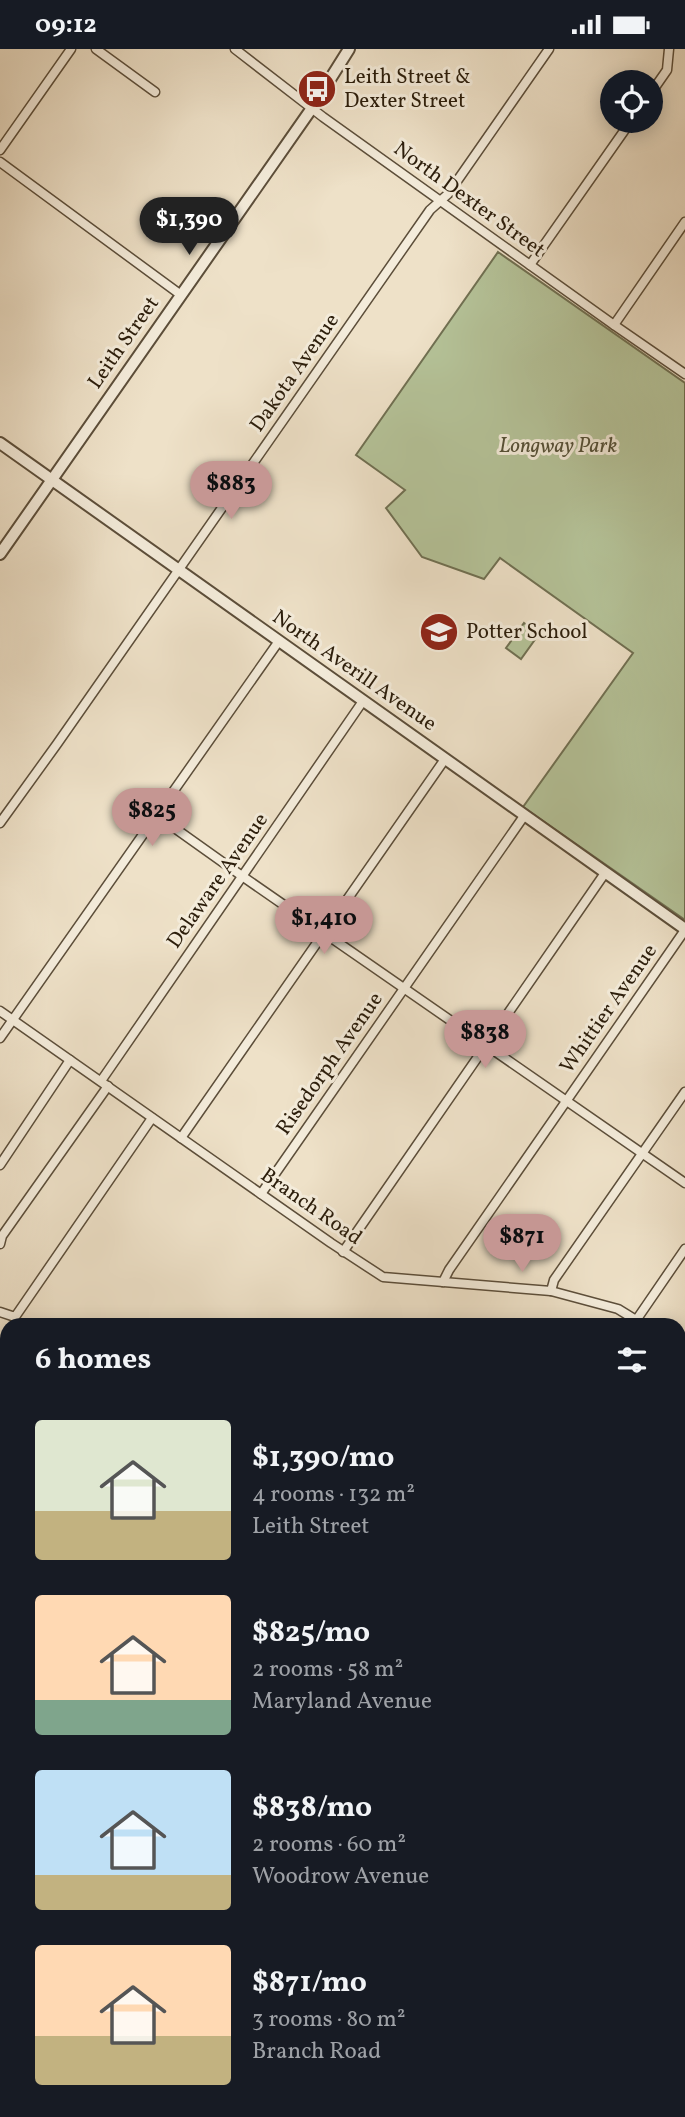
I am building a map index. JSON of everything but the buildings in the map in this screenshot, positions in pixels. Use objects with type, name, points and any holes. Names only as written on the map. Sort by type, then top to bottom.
[{"type":"street","points":[[0,150],[71,49]]},
{"type":"street","points":[[96,49],[155,92]]},
{"type":"street","name":"North Dexter Street","points":[[235,49],[312,108],[685,374]]},
{"type":"street","name":"Leith Street","points":[[0,554],[312,108],[348,49]]},
{"type":"street","name":"Dakota Avenue","points":[[0,823],[430,210],[448,194],[549,49]]},
{"type":"street","points":[[663,76],[667,70],[669,49]]},
{"type":"street","points":[[530,265],[623,133]]},
{"type":"street","points":[[0,162],[181,295]]},
{"type":"street","points":[[614,325],[685,222]]},
{"type":"street","name":"North Averill Avenue","points":[[0,443],[685,930]]},
{"type":"street","points":[[0,1038],[279,641]]},
{"type":"street","name":"Delaware Avenue","points":[[0,1244],[2,1236],[242,876],[363,701]]},
{"type":"street","points":[[181,1138],[445,759]]},
{"type":"street","points":[[131,797],[685,1183]]},
{"type":"street","name":"Risedorph Avenue","points":[[261,1194],[524,815]]},
{"type":"street","points":[[343,1252],[605,873]]},
{"type":"street","name":"Whittier Avenue","points":[[443,1282],[685,930]]},
{"type":"street","name":"Branch Road","points":[[0,1011],[343,1252],[383,1277],[551,1291],[618,1309],[634,1318]]},
{"type":"street","points":[[0,1165],[70,1060]]},
{"type":"street","points":[[551,1291],[554,1280],[685,1092]]},
{"type":"street","points":[[0,1312],[15,1317],[152,1118]]},
{"type":"street","points":[[643,1318],[685,1249]]},
{"type":"green space","name":"Longway Park","points":[[498,252],[685,383],[685,920],[523,807],[633,653],[500,558],[484,579],[422,557],[386,508],[405,490],[356,455]]},
{"type":"green space","points":[[524,623],[539,634],[521,659],[506,648]]},
{"type":"place","name":"Leith Street & Dexter Street","points":[[317,89]]},
{"type":"place","name":"Potter School","points":[[439,632]]}]
